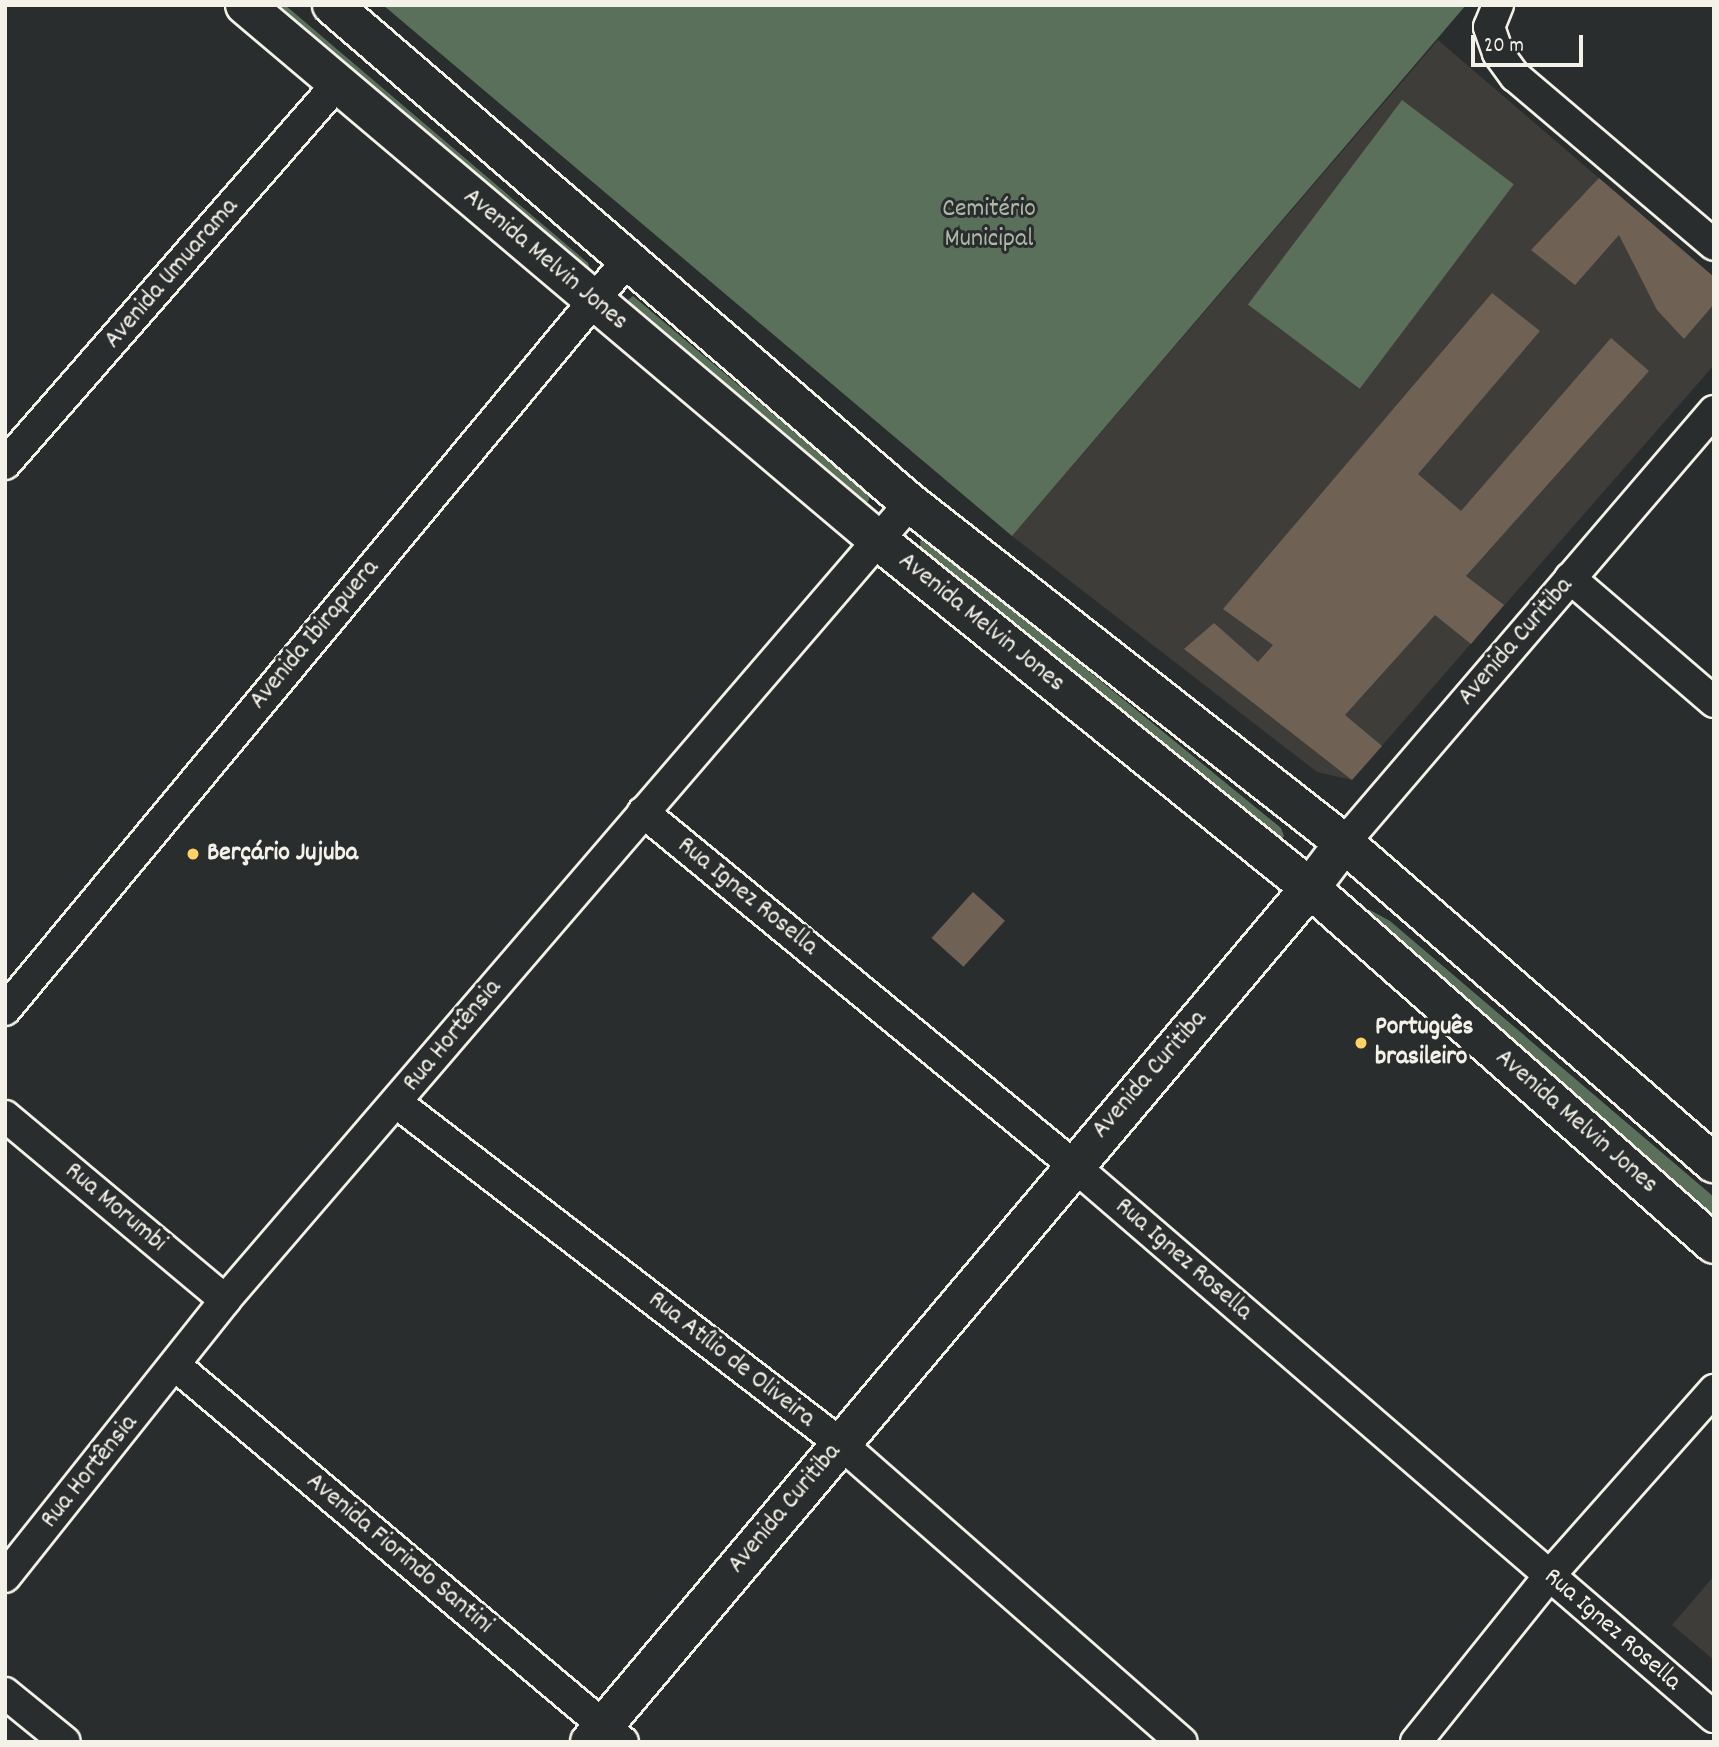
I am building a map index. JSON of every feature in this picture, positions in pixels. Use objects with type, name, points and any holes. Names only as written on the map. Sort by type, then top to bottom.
[{"type":"street","name":"Avenida Melvin Jones","points":[[245,5],[879,541],[1310,888],[1714,1244]]},
{"type":"street","name":"Avenida Melvin Jones","points":[[332,5],[626,262],[911,503],[1344,843],[1714,1163]]},
{"type":"street","points":[[1493,16],[1498,53],[1515,76],[1714,245]]},
{"type":"street","name":"Avenida Umuarama","points":[[5,464],[338,83]]},
{"type":"street","name":"Avenida Ibirapuera","points":[[5,1010],[626,262]]},
{"type":"street","name":"Avenida Curitiba","points":[[605,1736],[840,1443],[1310,888],[1344,843],[1714,411]]},
{"type":"street","name":"Rua Hortênsia","points":[[5,1577],[176,1366],[225,1300],[911,503]]},
{"type":"street","points":[[1570,578],[1714,702]]},
{"type":"street","name":"Rua Ignez Rosella","points":[[643,812],[1073,1165],[1714,1717]]},
{"type":"street","name":"Rua Atílio de Oliveira","points":[[397,1102],[840,1443],[1181,1742]]},
{"type":"street","name":"Rua Morumbi","points":[[5,1116],[225,1300]]},
{"type":"street","name":"Avenida Fiorindo Santini","points":[[176,1366],[605,1736]]},
{"type":"street","points":[[1416,1742],[1549,1576],[1714,1390]]},
{"type":"street","points":[[5,1693],[65,1742]]},
{"type":"shaded area","points":[[1438,40],[1714,277],[1714,365],[1352,780],[1317,772],[1012,536]]},
{"type":"shaded area","points":[[1714,1576],[1714,1660],[1672,1625]]},
{"type":"green space","points":[[271,5],[285,5],[588,263],[590,269]]},
{"type":"green space","name":"Cemitério Municipal","points":[[383,5],[1466,5],[1012,536]]},
{"type":"green space","points":[[1402,100],[1514,184],[1360,389],[1248,304]]},
{"type":"green space","points":[[633,296],[870,496],[868,502],[860,501],[635,309],[628,300]]},
{"type":"green space","points":[[927,539],[1281,828],[1284,836],[1279,842],[1264,840],[921,549],[920,541]]},
{"type":"green space","points":[[1370,910],[1390,921],[1714,1197],[1714,1219],[1366,913]]},
{"type":"building","points":[[1599,178],[1714,277],[1714,304],[1684,339],[1657,310],[1619,235],[1575,285],[1531,250]]},
{"type":"building","points":[[1492,293],[1540,331],[1418,474],[1461,511],[1611,338],[1649,371],[1466,576],[1504,605],[1471,644],[1435,615],[1345,715],[1382,746],[1352,780],[1184,649],[1214,623],[1258,662],[1273,645],[1223,609]]},
{"type":"building","points":[[973,892],[1005,921],[963,967],[932,938]]},
{"type":"place","name":"Berçário Jujuba","points":[[193,854]]},
{"type":"place","name":"Português brasileiro","points":[[1361,1043]]}]
